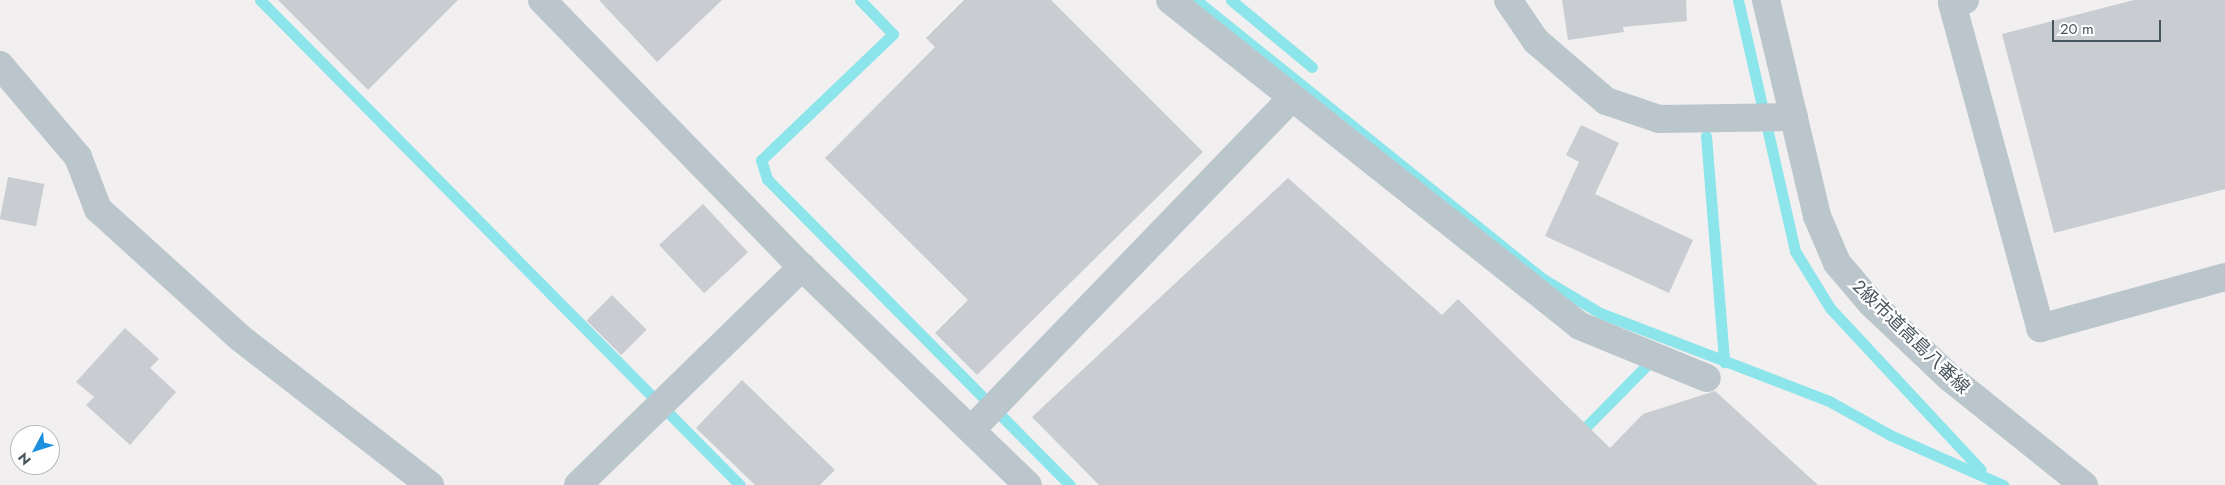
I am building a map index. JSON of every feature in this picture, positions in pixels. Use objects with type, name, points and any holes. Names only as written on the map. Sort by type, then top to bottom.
[{"type":"street","points":[[542,0],[802,267],[1028,485]]},
{"type":"street","points":[[1170,0],[1290,100],[1580,326],[1707,378]]},
{"type":"street","points":[[1508,0],[1536,41],[1606,101],[1659,119],[1794,117]]},
{"type":"street","name":"2級市道高島八番線","points":[[1766,0],[1817,216],[1837,262],[1871,303],[1949,377],[2084,485]]},
{"type":"street","points":[[1956,1],[2040,328],[2225,277]]},
{"type":"street","points":[[2,74],[78,157],[98,209],[239,337],[430,485]]},
{"type":"street","points":[[972,429],[1290,100]]},
{"type":"street","points":[[578,485],[802,267]]},
{"type":"building","points":[[278,0],[458,0],[368,90]]},
{"type":"building","points":[[599,0],[722,0],[657,62]]},
{"type":"building","points":[[964,0],[1051,0],[1203,152],[977,375],[935,333],[968,300],[825,158],[935,47],[926,38]]},
{"type":"building","points":[[1562,0],[1686,0],[1687,21],[1623,27],[1624,32],[1568,40]]},
{"type":"building","points":[[2134,0],[2225,0],[2225,189],[2054,233],[2002,34]]},
{"type":"building","points":[[1581,125],[1619,143],[1595,194],[1693,240],[1669,293],[1545,236],[1579,162],[1566,155]]},
{"type":"building","points":[[8,177],[44,184],[36,226],[0,219]]},
{"type":"building","points":[[1288,178],[1442,315],[1458,299],[1610,448],[1643,414],[1715,391],[1818,485],[1099,485],[1032,417]]},
{"type":"building","points":[[703,204],[748,252],[704,293],[659,245]]},
{"type":"building","points":[[612,295],[647,330],[621,355],[587,320]]},
{"type":"building","points":[[125,328],[159,359],[150,368],[176,392],[130,445],[86,405],[94,397],[76,382]]},
{"type":"building","points":[[742,380],[835,470],[820,485],[755,485],[696,428]]},
{"type":"waterway","points":[[260,0],[740,485]]},
{"type":"waterway","points":[[860,0],[893,34],[761,160],[767,179],[1070,485]]},
{"type":"waterway","points":[[1196,0],[1543,279],[1600,313],[1829,401],[1890,435],[2003,485]]},
{"type":"waterway","points":[[1231,0],[1312,67]]},
{"type":"waterway","points":[[1738,0],[1795,251],[1830,308],[1981,470]]},
{"type":"waterway","points":[[1706,136],[1724,362]]},
{"type":"waterway","points":[[1577,436],[1655,357]]}]
